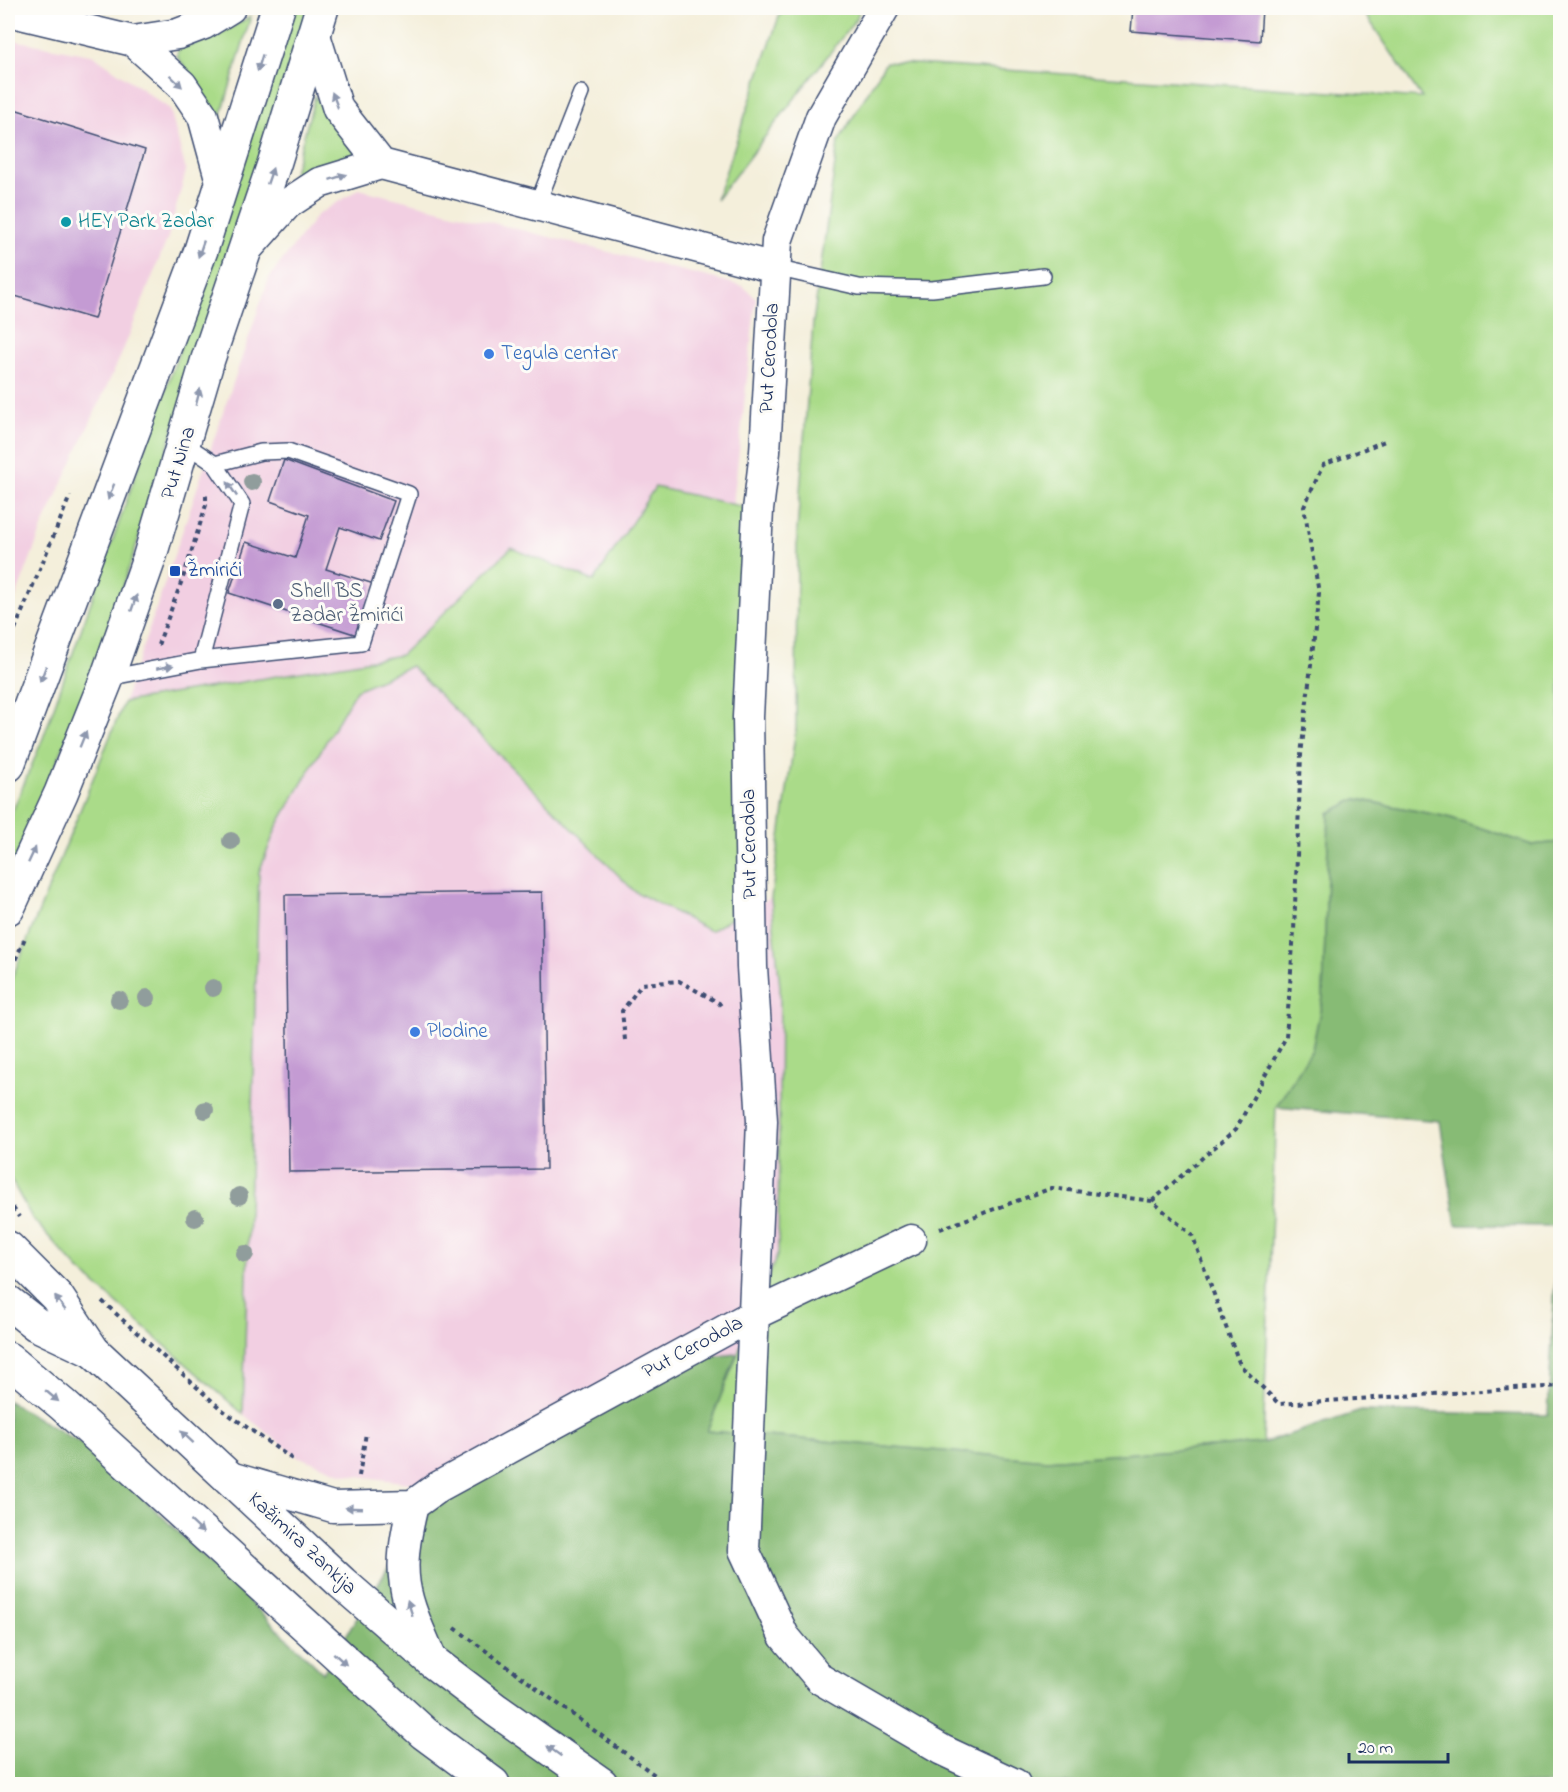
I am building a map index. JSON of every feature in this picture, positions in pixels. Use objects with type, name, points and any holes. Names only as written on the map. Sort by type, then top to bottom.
[{"type":"main road","points":[[8,765],[193,272],[278,8]]},
{"type":"main road","name":"Put Nina","points":[[8,908],[61,793],[107,678],[185,444],[208,359],[318,20]]},
{"type":"main road","points":[[8,1248],[57,1297],[93,1351]]},
{"type":"main road","name":"Kažimira Zankija","points":[[8,1302],[36,1324],[93,1351],[342,1583],[433,1662],[495,1710],[601,1785]]},
{"type":"main road","points":[[8,1359],[71,1412],[424,1733],[493,1785]]},
{"type":"street","points":[[8,11],[133,41],[178,34],[204,24],[230,8]]},
{"type":"street","name":"Put Cerodola","points":[[413,1505],[438,1487],[753,1315],[762,1121],[752,967],[748,717],[758,510],[765,452],[777,241],[821,117],[884,8]]},
{"type":"street","points":[[318,20],[338,108],[381,164]]},
{"type":"street","points":[[133,41],[182,85],[203,116],[222,185]]},
{"type":"street","points":[[244,252],[287,204],[319,183],[381,164],[775,268]]},
{"type":"street","points":[[911,1240],[753,1315],[744,1550],[784,1636],[820,1679],[942,1750],[1015,1785]]},
{"type":"street","points":[[230,1477],[333,1507],[413,1505],[403,1546],[402,1576],[409,1607],[433,1662]]},
{"type":"lane","points":[[537,205],[581,93]]},
{"type":"lane","points":[[775,268],[859,286],[932,289],[1043,276]]},
{"type":"lane","points":[[185,444],[215,464],[242,504],[201,660]]},
{"type":"lane","points":[[107,678],[201,660],[361,643],[409,494],[288,451],[261,452],[215,464]]},
{"type":"path","points":[[1152,1201],[1236,1129],[1286,1037],[1294,932],[1301,755],[1319,593],[1304,507],[1323,465],[1385,441]]},
{"type":"path","points":[[8,645],[73,490]]},
{"type":"path","points":[[625,1040],[622,1011],[642,984],[679,981],[719,1003],[724,1013]]},
{"type":"path","points":[[911,1240],[1052,1188],[1152,1201],[1191,1235],[1240,1365],[1279,1404],[1560,1386]]},
{"type":"path","points":[[359,1478],[366,1433]]},
{"type":"shaded area","points":[[8,39],[95,56],[170,109],[186,171],[168,237],[122,353],[42,528],[8,618]]},
{"type":"shaded area","points":[[359,189],[743,286],[756,298],[733,504],[655,487],[594,581],[510,548],[401,655],[124,702],[269,278],[317,215]]},
{"type":"shaded area","points":[[411,666],[634,891],[751,907],[771,898],[780,987],[778,1253],[737,1354],[665,1362],[438,1487],[344,1474],[297,1456],[243,1414],[259,872],[277,826],[356,690]]},
{"type":"green space","points":[[290,8],[309,8],[95,674],[8,876],[8,822],[43,738],[213,255]]},
{"type":"green space","points":[[782,8],[860,8],[857,18],[716,200]]},
{"type":"green space","points":[[1361,8],[1560,8],[1560,842],[1532,845],[1448,817],[1357,799],[1329,813],[1323,997],[1312,1050],[1276,1107],[1263,1443],[1047,1460],[707,1431],[778,1253],[780,987],[771,898],[796,729],[797,531],[813,323],[838,142],[886,62],[1422,98]]},
{"type":"green space","points":[[251,16],[220,120],[177,56],[178,49],[215,37]]},
{"type":"green space","points":[[315,96],[362,159],[315,169],[291,183]]},
{"type":"green space","points":[[655,487],[758,510],[751,907],[710,931],[634,891],[411,666],[356,690],[277,826],[259,872],[243,1414],[79,1270],[32,1218],[8,1174],[8,988],[124,702],[401,655],[511,548],[594,581]]},
{"type":"green space","points":[[1356,799],[1448,817],[1532,845],[1560,842],[1560,1784],[8,1784],[8,1401],[96,1452],[323,1673],[438,1487],[665,1362],[737,1354],[707,1431],[1047,1460],[1263,1443],[1361,1411],[1548,1415],[1558,1226],[1456,1225],[1440,1121],[1276,1107],[1312,1050],[1323,997],[1329,813]]},
{"type":"building","points":[[1133,8],[1262,8],[1260,41],[1131,31]]},
{"type":"building","name":"HEY Park Zadar","points":[[8,107],[145,150],[94,319],[8,294]]},
{"type":"building","points":[[284,460],[394,501],[379,541],[340,527],[326,569],[374,584],[357,635],[229,593],[246,542],[295,558],[309,515],[270,501]]},
{"type":"building","name":"Plodine","points":[[542,892],[546,1169],[289,1172],[285,895]]},
{"type":"place","name":"HEY Park Zadar","points":[[66,222]]},
{"type":"place","name":"Tegula centar","points":[[489,354]]},
{"type":"place","name":"Žmirići","points":[[175,571]]},
{"type":"place","name":"Shell BS Zadar Žmirići","points":[[278,604]]},
{"type":"place","name":"Plodine","points":[[415,1032]]}]
